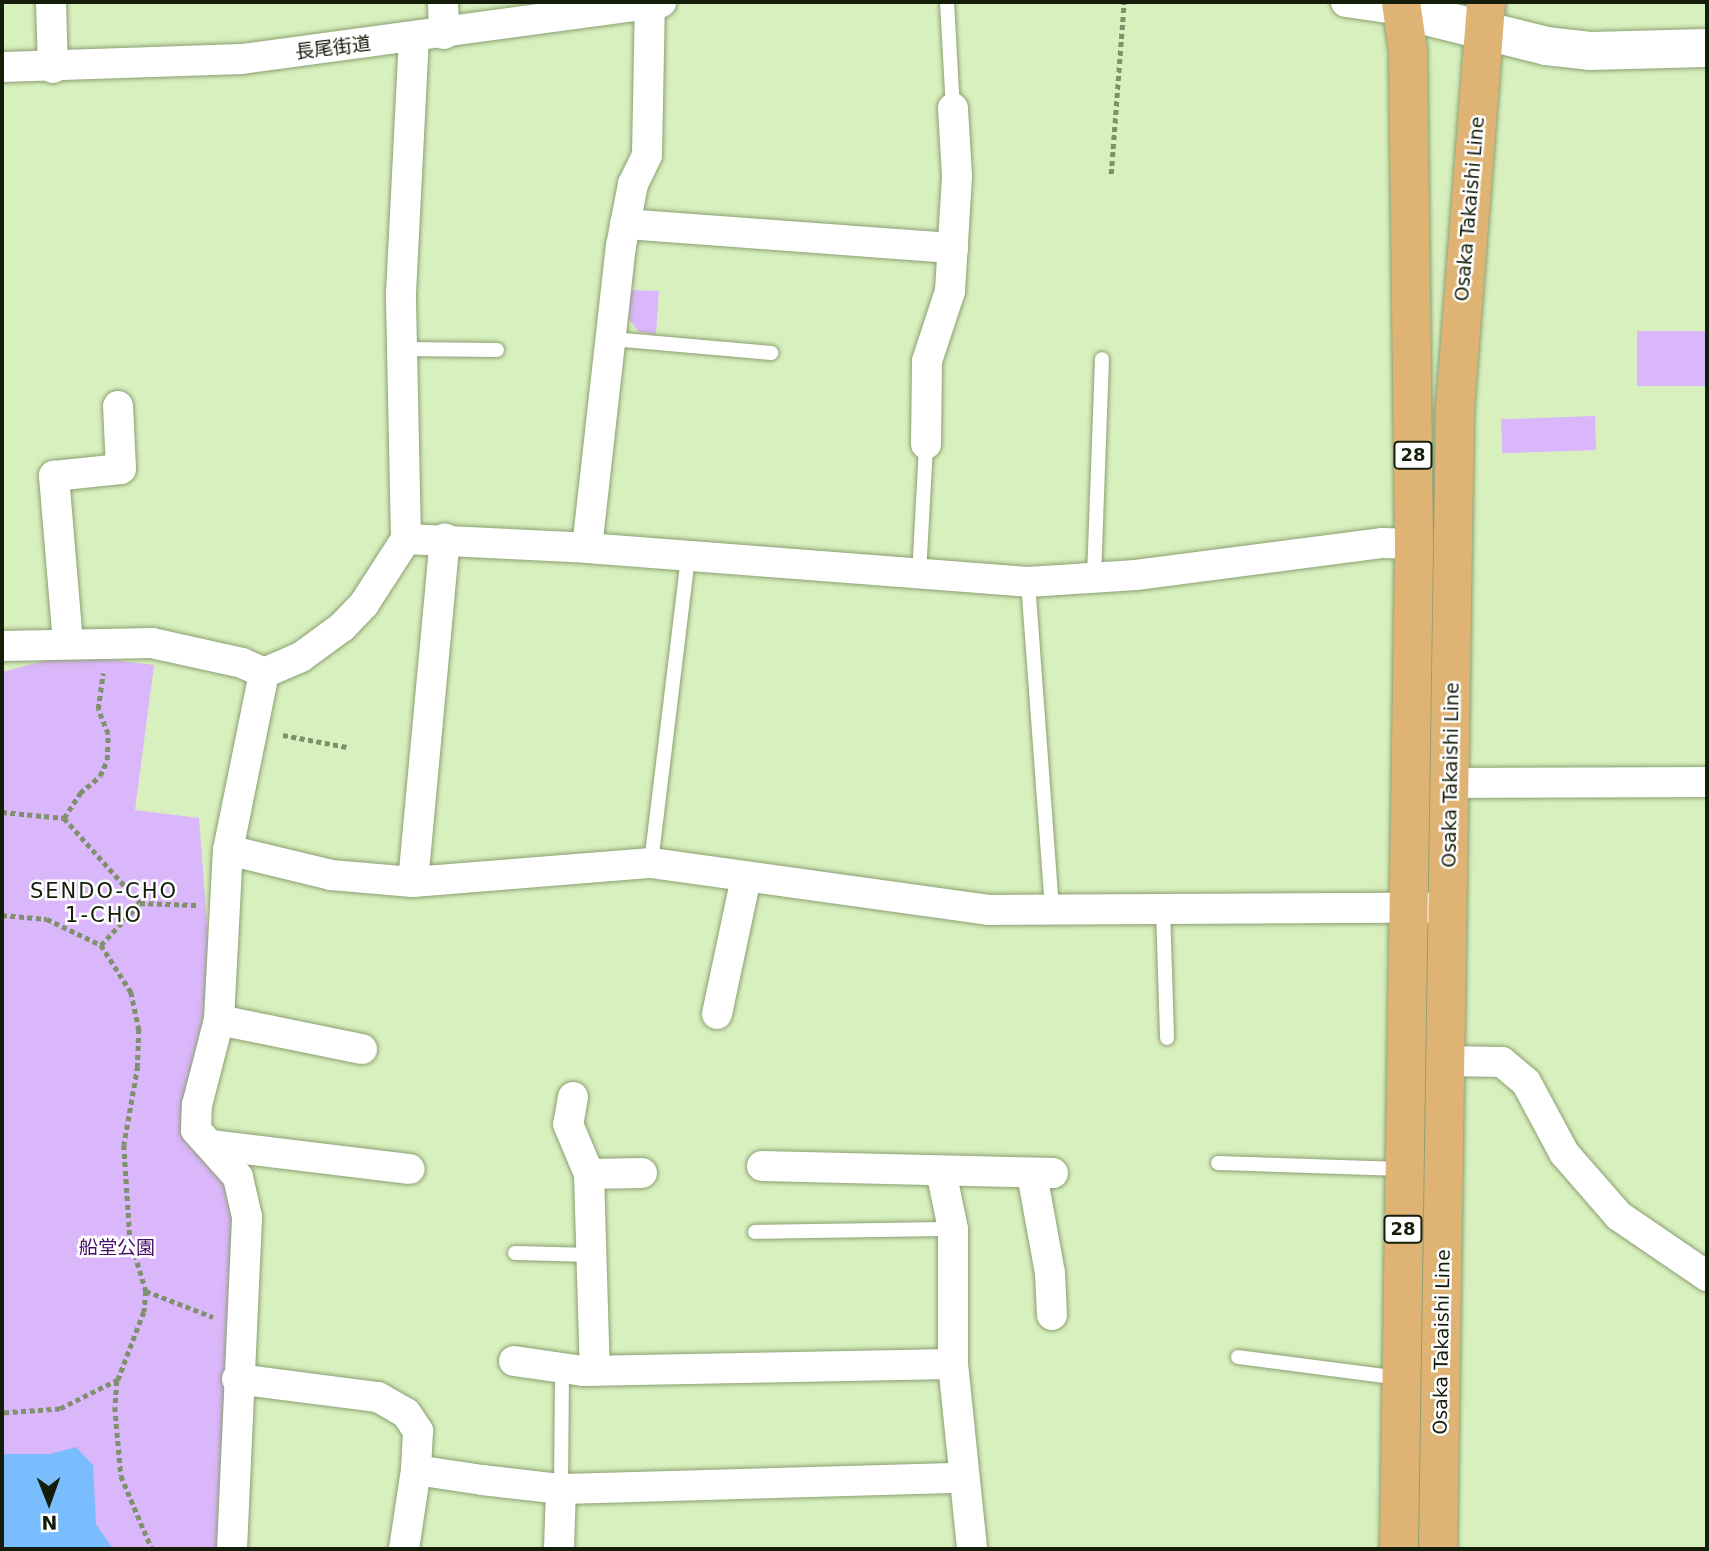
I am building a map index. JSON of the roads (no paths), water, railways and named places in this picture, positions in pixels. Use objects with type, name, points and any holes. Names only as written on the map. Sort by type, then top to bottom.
[{"type":"main road","name":"Osaka Takaishi Line","points":[[1399,1549],[1414,544],[1408,51],[1402,6]]},
{"type":"main road","name":"Osaka Takaishi Line","points":[[1438,1549],[1448,1061],[1455,399],[1486,15]]},
{"type":"street","points":[[51,2],[53,68]]},
{"type":"street","points":[[443,2],[444,34]]},
{"type":"street","points":[[587,548],[625,224],[633,184],[647,156],[656,2]]},
{"type":"street","name":"長尾街道","points":[[2,66],[53,68],[242,59],[415,39],[656,2]]},
{"type":"street","points":[[1346,2],[1486,15],[1546,46],[1590,51],[1707,48]]},
{"type":"street","points":[[2,646],[152,643],[242,663],[264,673],[301,657],[342,627],[364,604],[406,539],[402,349],[415,39]]},
{"type":"street","points":[[926,444],[927,361],[950,291],[957,176],[953,108]]},
{"type":"street","points":[[625,224],[953,248]]},
{"type":"street","points":[[68,643],[54,476],[121,469],[118,406]]},
{"type":"street","points":[[406,539],[445,538],[1028,582],[1094,577],[1383,543],[1414,544]]},
{"type":"street","points":[[414,882],[445,538]]},
{"type":"street","points":[[232,1549],[237,1379],[247,1217],[238,1177],[196,1130],[197,1105],[219,1020],[228,850],[264,673]]},
{"type":"street","points":[[1452,783],[1707,782]]},
{"type":"street","points":[[228,850],[331,875],[414,882],[652,863],[988,910],[1449,909]]},
{"type":"street","points":[[717,1014],[746,877]]},
{"type":"street","points":[[219,1020],[362,1049]]},
{"type":"street","points":[[1448,1061],[1502,1062],[1526,1082],[1564,1153],[1619,1216],[1707,1276]]},
{"type":"street","points":[[573,1097],[568,1124],[589,1174],[595,1371]]},
{"type":"street","points":[[211,1145],[410,1169]]},
{"type":"street","points":[[762,1166],[1043,1174],[1052,1315]]},
{"type":"street","points":[[941,1171],[953,1229],[953,1364],[972,1549]]},
{"type":"street","points":[[589,1174],[642,1173]]},
{"type":"street","points":[[514,1361],[595,1371],[953,1364]]},
{"type":"street","points":[[237,1379],[378,1397],[407,1413],[418,1431],[416,1470],[404,1549]]},
{"type":"street","points":[[416,1470],[561,1489],[964,1478]]},
{"type":"street","points":[[559,1549],[561,1489]]},
{"type":"lane","points":[[947,2],[953,108]]},
{"type":"lane","points":[[612,340],[771,352]]},
{"type":"lane","points":[[402,349],[497,350]]},
{"type":"lane","points":[[1094,577],[1102,359]]},
{"type":"lane","points":[[919,575],[926,444]]},
{"type":"lane","points":[[652,863],[688,555]]},
{"type":"lane","points":[[1028,582],[1052,909]]},
{"type":"lane","points":[[1163,909],[1167,1038]]},
{"type":"lane","points":[[1218,1163],[1404,1169]]},
{"type":"lane","points":[[755,1232],[953,1229]]},
{"type":"lane","points":[[515,1254],[593,1255]]},
{"type":"lane","points":[[1238,1357],[1401,1378]]},
{"type":"lane","points":[[561,1489],[562,1368]]},
{"type":"water","points":[[76,1447],[93,1465],[96,1524],[113,1549],[2,1549],[2,1454],[50,1454]]},
{"type":"district","name":"SENDO-CHO 1-CHO","points":[[104,903]]},
{"type":"park label","name":"船堂公園","points":[[117,1248]]}]
